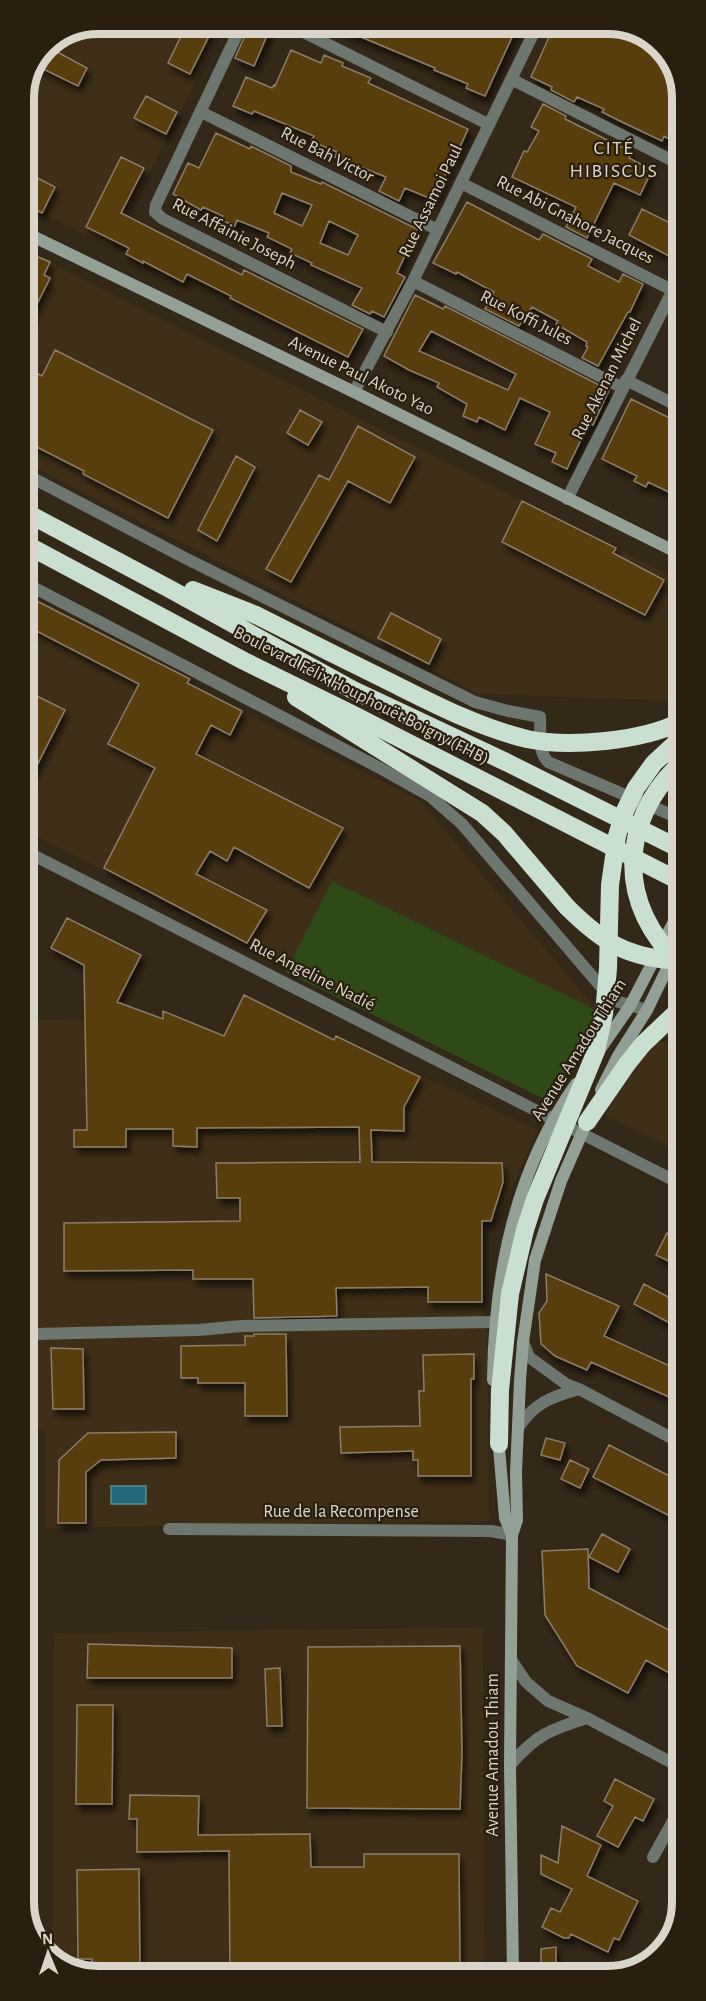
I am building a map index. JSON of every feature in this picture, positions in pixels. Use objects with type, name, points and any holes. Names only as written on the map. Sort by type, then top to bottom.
[{"type":"highway","name":"Boulevard Félix Houphouët Boigny (FHB)","points":[[34,517],[353,690],[672,844]]},
{"type":"highway","name":"Boulevard Félix Houphouët Boigny (FHB)","points":[[34,549],[244,661],[672,877]]},
{"type":"highway","points":[[94,549],[256,615],[413,693],[503,733],[531,740],[603,741],[644,734],[672,725]]},
{"type":"highway","points":[[244,661],[345,729],[482,813],[504,833],[567,908],[600,938],[623,950],[672,962]]},
{"type":"highway","points":[[499,1444],[500,1390],[510,1294],[525,1230],[535,1198],[596,1051],[604,1014],[609,968],[610,885],[617,836],[623,815],[636,788],[654,763],[672,746]]},
{"type":"highway","points":[[672,773],[657,791],[643,814],[637,832],[633,863],[638,899],[646,918],[656,938],[672,954]]},
{"type":"highway","points":[[655,835],[672,826]]},
{"type":"highway","points":[[584,1127],[627,1064],[643,1044],[672,1017]]},
{"type":"main road","name":"Avenue Paul Akoto Yao","points":[[34,237],[672,550]]},
{"type":"main road","name":"Avenue Amadou Thiam","points":[[512,1535],[505,1518],[494,1382],[495,1322],[498,1289],[506,1247],[532,1165],[554,1119],[630,1006],[672,925]]},
{"type":"main road","name":"Avenue Amadou Thiam","points":[[513,1966],[510,1765],[512,1535],[517,1520],[518,1428],[523,1342],[535,1260],[561,1181],[602,1087],[647,1010],[672,959]]},
{"type":"street","name":"Rue Affainie Joseph","points":[[237,34],[156,205],[155,212],[159,217],[387,332]]},
{"type":"street","points":[[308,34],[488,124]]},
{"type":"street","name":"Rue Assamoi Paul","points":[[354,392],[413,281],[533,35]]},
{"type":"street","points":[[511,79],[672,160]]},
{"type":"street","name":"Rue Bah Victor","points":[[201,112],[438,230]]},
{"type":"street","name":"Rue Abi Gnahore Jacques","points":[[461,183],[672,281]]},
{"type":"street","name":"Rue Koffi Jules","points":[[413,281],[624,384],[672,404]]},
{"type":"street","name":"Rue Akenan Michel","points":[[567,499],[672,293]]},
{"type":"street","points":[[34,479],[185,558],[475,702],[540,717],[541,747],[548,762],[672,819]]},
{"type":"street","points":[[34,588],[360,757],[430,796],[462,824],[609,996],[619,1002],[647,1010]]},
{"type":"street","name":"Rue Angeline Nadié","points":[[34,856],[554,1119],[584,1127],[672,1179]]},
{"type":"street","points":[[35,1334],[199,1330],[241,1326],[495,1322]]},
{"type":"street","points":[[523,1342],[530,1357],[566,1384],[672,1438]]},
{"type":"street","points":[[518,1428],[537,1406],[551,1397],[579,1389]]},
{"type":"street","name":"Rue de la Recompense","points":[[169,1529],[491,1531],[512,1535]]},
{"type":"street","points":[[512,1661],[526,1682],[548,1701],[587,1718],[672,1763]]},
{"type":"street","points":[[510,1765],[525,1748],[543,1734],[587,1718]]},
{"type":"street","points":[[653,1857],[672,1823]]},
{"type":"shaded area","points":[[98,34],[220,34],[111,247],[34,209],[34,98],[39,74],[53,53],[74,39],[86,36]]},
{"type":"shaded area","points":[[34,254],[672,577],[672,701],[478,694],[34,468]]},
{"type":"shaded area","points":[[34,600],[190,679],[188,683],[196,688],[419,800],[598,1011],[332,881],[291,964],[34,836]]},
{"type":"shaded area","points":[[118,995],[119,1017],[130,1007],[162,1019],[163,1011],[316,1075],[336,1036],[538,1130],[497,1221],[482,1221],[482,1302],[487,1334],[489,1521],[46,1528],[46,1431],[34,1430],[34,1019],[86,1020]]},
{"type":"shaded area","points":[[650,1041],[672,1042],[672,1148],[606,1116],[629,1069]]},
{"type":"shaded area","points":[[483,1627],[484,1966],[94,1966],[74,1962],[59,1953],[53,1948],[54,1633]]},
{"type":"green space","points":[[332,881],[598,1011],[552,1103],[286,972]]},
{"type":"water","points":[[111,1486],[146,1486],[146,1504],[111,1504]]},
{"type":"building","points":[[182,34],[210,34],[190,74],[168,63]]},
{"type":"building","points":[[245,34],[268,34],[254,66],[235,58]]},
{"type":"building","points":[[355,35],[513,35],[485,96],[466,88],[468,84],[434,70],[435,68]]},
{"type":"building","points":[[550,35],[612,35],[632,39],[650,50],[665,70],[672,98],[672,140],[664,136],[662,141],[602,112],[604,109],[577,97],[574,102],[551,90],[552,87],[531,77]]},
{"type":"building","points":[[291,50],[321,63],[324,55],[343,63],[342,66],[371,78],[368,83],[468,129],[434,200],[405,188],[399,201],[379,191],[386,177],[335,157],[337,152],[311,141],[314,136],[254,111],[252,114],[233,106],[246,77],[272,88],[275,86]]},
{"type":"building","points":[[55,51],[87,68],[78,86],[42,68]]},
{"type":"building","points":[[146,96],[177,112],[166,134],[134,118]]},
{"type":"building","points":[[543,104],[566,116],[565,119],[632,152],[629,158],[652,170],[640,195],[614,183],[587,238],[566,227],[576,207],[512,177],[524,151],[527,152],[539,131],[531,127]]},
{"type":"building","points":[[216,133],[250,149],[251,146],[291,166],[291,172],[321,184],[322,182],[417,229],[397,273],[405,277],[384,317],[372,311],[370,314],[352,305],[362,288],[290,253],[292,249],[267,237],[269,233],[237,220],[235,226],[221,220],[223,216],[203,207],[201,210],[173,194],[188,163],[199,168]],"holes":[[[282,193],[312,205],[302,226],[274,213]],[[329,221],[358,235],[348,255],[320,243]]]},
{"type":"building","points":[[121,157],[144,168],[121,213],[242,275],[244,270],[363,329],[348,357],[187,274],[183,282],[143,261],[143,263],[126,254],[129,248],[86,227]]},
{"type":"building","points":[[34,176],[55,187],[42,213],[34,209]]},
{"type":"building","points":[[467,202],[539,240],[543,234],[592,259],[588,266],[619,282],[623,274],[643,284],[630,312],[598,366],[582,358],[588,347],[587,342],[556,324],[558,321],[532,307],[519,326],[485,309],[494,292],[457,272],[456,274],[433,263]]},
{"type":"building","points":[[642,209],[670,223],[672,219],[672,250],[669,256],[629,235]]},
{"type":"building","points":[[34,255],[50,262],[44,275],[50,278],[34,310]]},
{"type":"building","points":[[415,295],[443,309],[445,306],[609,390],[593,425],[589,423],[567,469],[552,462],[556,453],[535,444],[550,412],[520,398],[505,430],[479,417],[477,422],[463,416],[467,404],[437,387],[439,383],[384,356]],"holes":[[[431,331],[516,374],[508,390],[419,351]]]},
{"type":"building","points":[[55,350],[213,430],[168,518],[34,446],[34,372],[42,376]]},
{"type":"building","points":[[631,399],[672,419],[672,494],[648,482],[646,487],[634,481],[637,476],[602,459]]},
{"type":"building","points":[[300,410],[322,422],[308,445],[287,433]]},
{"type":"building","points":[[358,426],[415,457],[390,503],[348,481],[291,582],[266,569],[319,475],[329,480]]},
{"type":"building","points":[[236,456],[255,467],[217,541],[198,530]]},
{"type":"building","points":[[522,501],[616,548],[613,553],[664,580],[645,615],[502,542]]},
{"type":"building","points":[[34,600],[190,679],[187,683],[242,711],[230,735],[211,725],[196,754],[343,828],[309,888],[234,847],[227,861],[210,851],[196,874],[267,910],[247,943],[104,868],[155,768],[108,744],[139,684],[34,630]]},
{"type":"building","points":[[391,613],[441,639],[429,664],[378,638]]},
{"type":"building","points":[[34,694],[65,710],[34,771]]},
{"type":"building","points":[[67,918],[141,955],[117,1002],[163,1019],[163,1011],[224,1036],[244,995],[334,1040],[336,1036],[420,1077],[404,1107],[404,1131],[371,1130],[372,1162],[502,1163],[503,1182],[491,1221],[482,1221],[482,1302],[428,1302],[428,1287],[336,1288],[337,1316],[254,1318],[253,1279],[193,1279],[193,1270],[64,1271],[64,1223],[240,1221],[240,1198],[217,1198],[216,1163],[360,1162],[359,1127],[197,1128],[197,1147],[173,1146],[173,1129],[126,1129],[126,1147],[74,1147],[74,1130],[87,1130],[84,965],[51,948]]},
{"type":"building","points":[[667,1233],[672,1236],[672,1263],[656,1255]]},
{"type":"building","points":[[546,1274],[619,1306],[604,1336],[672,1367],[672,1390],[669,1397],[591,1362],[587,1370],[555,1356],[541,1344],[539,1313],[547,1301]]},
{"type":"building","points":[[644,1284],[670,1298],[672,1294],[672,1324],[634,1304]]},
{"type":"building","points":[[254,1334],[286,1334],[287,1416],[245,1416],[245,1383],[198,1383],[198,1378],[181,1378],[181,1346],[245,1345],[245,1336],[254,1336]]},
{"type":"building","points":[[51,1348],[83,1349],[84,1409],[53,1409]]},
{"type":"building","points":[[474,1354],[474,1379],[471,1379],[471,1476],[418,1476],[418,1460],[413,1460],[413,1451],[341,1453],[340,1427],[420,1426],[419,1391],[424,1391],[423,1355]]},
{"type":"building","points":[[176,1432],[176,1458],[101,1460],[86,1472],[86,1523],[58,1523],[59,1460],[88,1433]]},
{"type":"building","points":[[546,1438],[565,1443],[560,1460],[541,1455]]},
{"type":"building","points":[[609,1445],[672,1477],[672,1507],[668,1515],[593,1477]]},
{"type":"building","points":[[570,1460],[589,1469],[580,1488],[561,1479]]},
{"type":"building","points":[[602,1534],[630,1549],[618,1572],[589,1557]]},
{"type":"building","points":[[588,1549],[589,1588],[672,1632],[672,1674],[646,1660],[628,1693],[577,1666],[545,1615],[542,1551]]},
{"type":"building","points":[[88,1644],[232,1648],[232,1678],[87,1678]]},
{"type":"building","points":[[460,1646],[462,1753],[460,1809],[307,1808],[308,1647]]},
{"type":"building","points":[[280,1668],[282,1726],[267,1726],[265,1669]]},
{"type":"building","points":[[77,1705],[113,1705],[112,1804],[76,1804]]},
{"type":"building","points":[[615,1779],[654,1799],[643,1821],[635,1817],[618,1847],[597,1836],[613,1806],[604,1801]]},
{"type":"building","points":[[130,1795],[199,1796],[198,1835],[310,1834],[311,1867],[364,1867],[364,1854],[459,1854],[460,1966],[230,1966],[229,1851],[137,1852],[137,1819],[129,1819]]},
{"type":"building","points":[[562,1826],[601,1845],[587,1876],[638,1901],[619,1940],[614,1938],[608,1952],[571,1934],[569,1938],[564,1938],[542,1927],[551,1908],[560,1912],[572,1889],[541,1874],[541,1855],[558,1863]]},
{"type":"building","points":[[139,1869],[140,1966],[94,1966],[92,1966],[92,1959],[78,1959],[77,1870]]},
{"type":"building","points":[[556,1947],[556,1962],[559,1966],[542,1966],[541,1949]]},
{"type":"district","name":"CITÉ HIBISCUS","points":[[614,160]]}]
